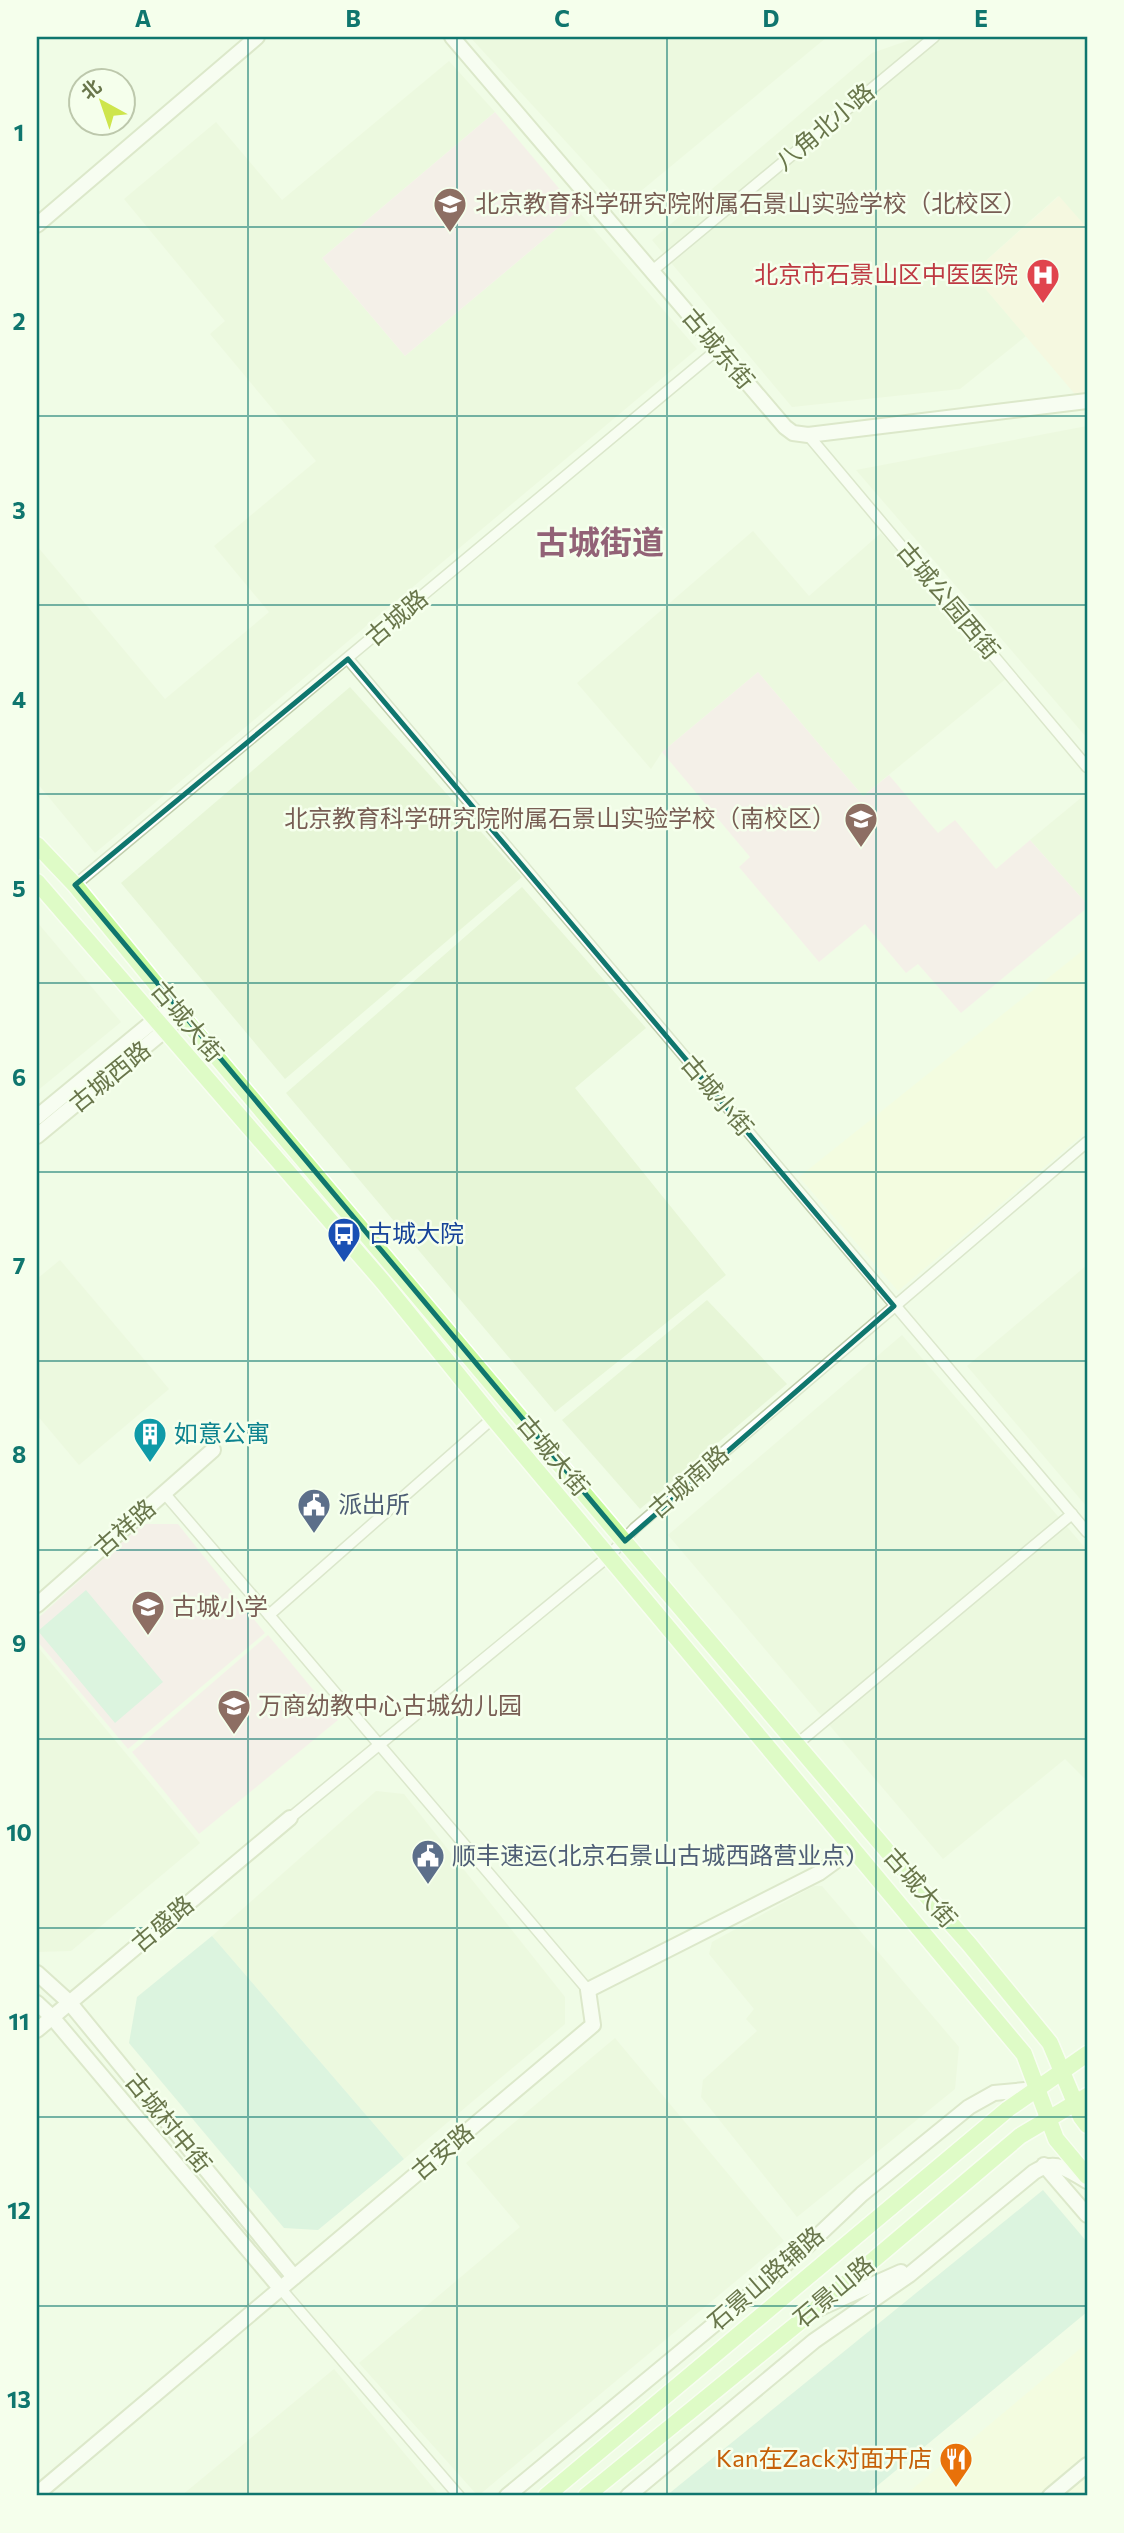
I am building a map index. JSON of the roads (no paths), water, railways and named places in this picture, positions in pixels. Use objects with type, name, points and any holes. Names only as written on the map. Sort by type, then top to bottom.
[{"type":"main road","name":"古城大街","points":[[37,845],[75,886],[177,1011],[1051,2043],[1062,2071],[1081,2099],[1080,2118],[1087,2125]]},
{"type":"main road","name":"古城大街","points":[[37,882],[383,1282],[493,1418],[1024,2054],[1056,2139],[1087,2179]]},
{"type":"main road","points":[[1062,2071],[1087,2054]]},
{"type":"main road","name":"石景山路","points":[[546,2496],[1008,2109],[1062,2071]]},
{"type":"main road","name":"石景山路","points":[[586,2496],[813,2311],[1020,2136],[1081,2099]]},
{"type":"street","points":[[37,225],[257,37]]},
{"type":"street","name":"古城东街","points":[[452,37],[785,427],[793,433],[808,435]]},
{"type":"street","name":"八角北小路","points":[[652,271],[934,37]]},
{"type":"street","name":"古城路","points":[[75,886],[718,349]]},
{"type":"street","points":[[808,435],[1087,401]]},
{"type":"street","name":"古城公园西街","points":[[808,435],[1087,768]]},
{"type":"street","name":"古城小街","points":[[348,659],[1087,1532]]},
{"type":"street","name":"古城西路","points":[[37,1136],[177,1011]]},
{"type":"street","name":"古城西路","points":[[37,1117],[161,1025]]},
{"type":"street","name":"古城南路","points":[[289,1818],[609,1556],[635,1528],[1087,1142]]},
{"type":"street","points":[[269,1615],[493,1418]]},
{"type":"street","name":"古祥路","points":[[37,1605],[213,1450]]},
{"type":"street","points":[[165,1494],[588,1990],[819,1873],[852,1849]]},
{"type":"street","points":[[797,1744],[1072,1514]]},
{"type":"street","name":"古盛路","points":[[37,2030],[289,1818]]},
{"type":"street","name":"古城村中街","points":[[37,1973],[69,2003],[294,2277]]},
{"type":"street","name":"古安路","points":[[37,2494],[593,2025],[588,1990]]},
{"type":"street","name":"古城村中街","points":[[37,2003],[52,2017],[281,2289]]},
{"type":"street","name":"石景山路辅路","points":[[507,2496],[768,2280],[862,2194],[969,2107],[994,2093],[1036,2089]]},
{"type":"street","points":[[1044,2165],[1087,2215]]},
{"type":"street","points":[[628,2496],[814,2341],[909,2275],[1044,2165],[1058,2165],[1087,2179]]},
{"type":"street","points":[[813,2311],[893,2277],[937,2251]]},
{"type":"street","points":[[281,2289],[459,2496]]},
{"type":"street","points":[[1050,2496],[1087,2465]]},
{"type":"place","name":"北京教育科学研究院附属石景山实验学校（北校区）","points":[[450,234]]},
{"type":"place","name":"北京市石景山区中医医院","points":[[1043,305]]},
{"type":"place","name":"北京教育科学研究院附属石景山实验学校（南校区）","points":[[861,849]]},
{"type":"place","name":"古城大院","points":[[344,1264]]},
{"type":"place","name":"如意公寓","points":[[150,1464]]},
{"type":"place","name":"派出所","points":[[314,1535]]},
{"type":"place","name":"古城小学","points":[[148,1637]]},
{"type":"place","name":"万商幼教中心古城幼儿园","points":[[234,1736]]},
{"type":"place","name":"顺丰速运(北京石景山古城西路营业点)","points":[[428,1886]]},
{"type":"place","name":"Kan在Zack对面开店","points":[[956,2489]]},
{"type":"district","name":"古城街道","points":[[600,543]]}]
